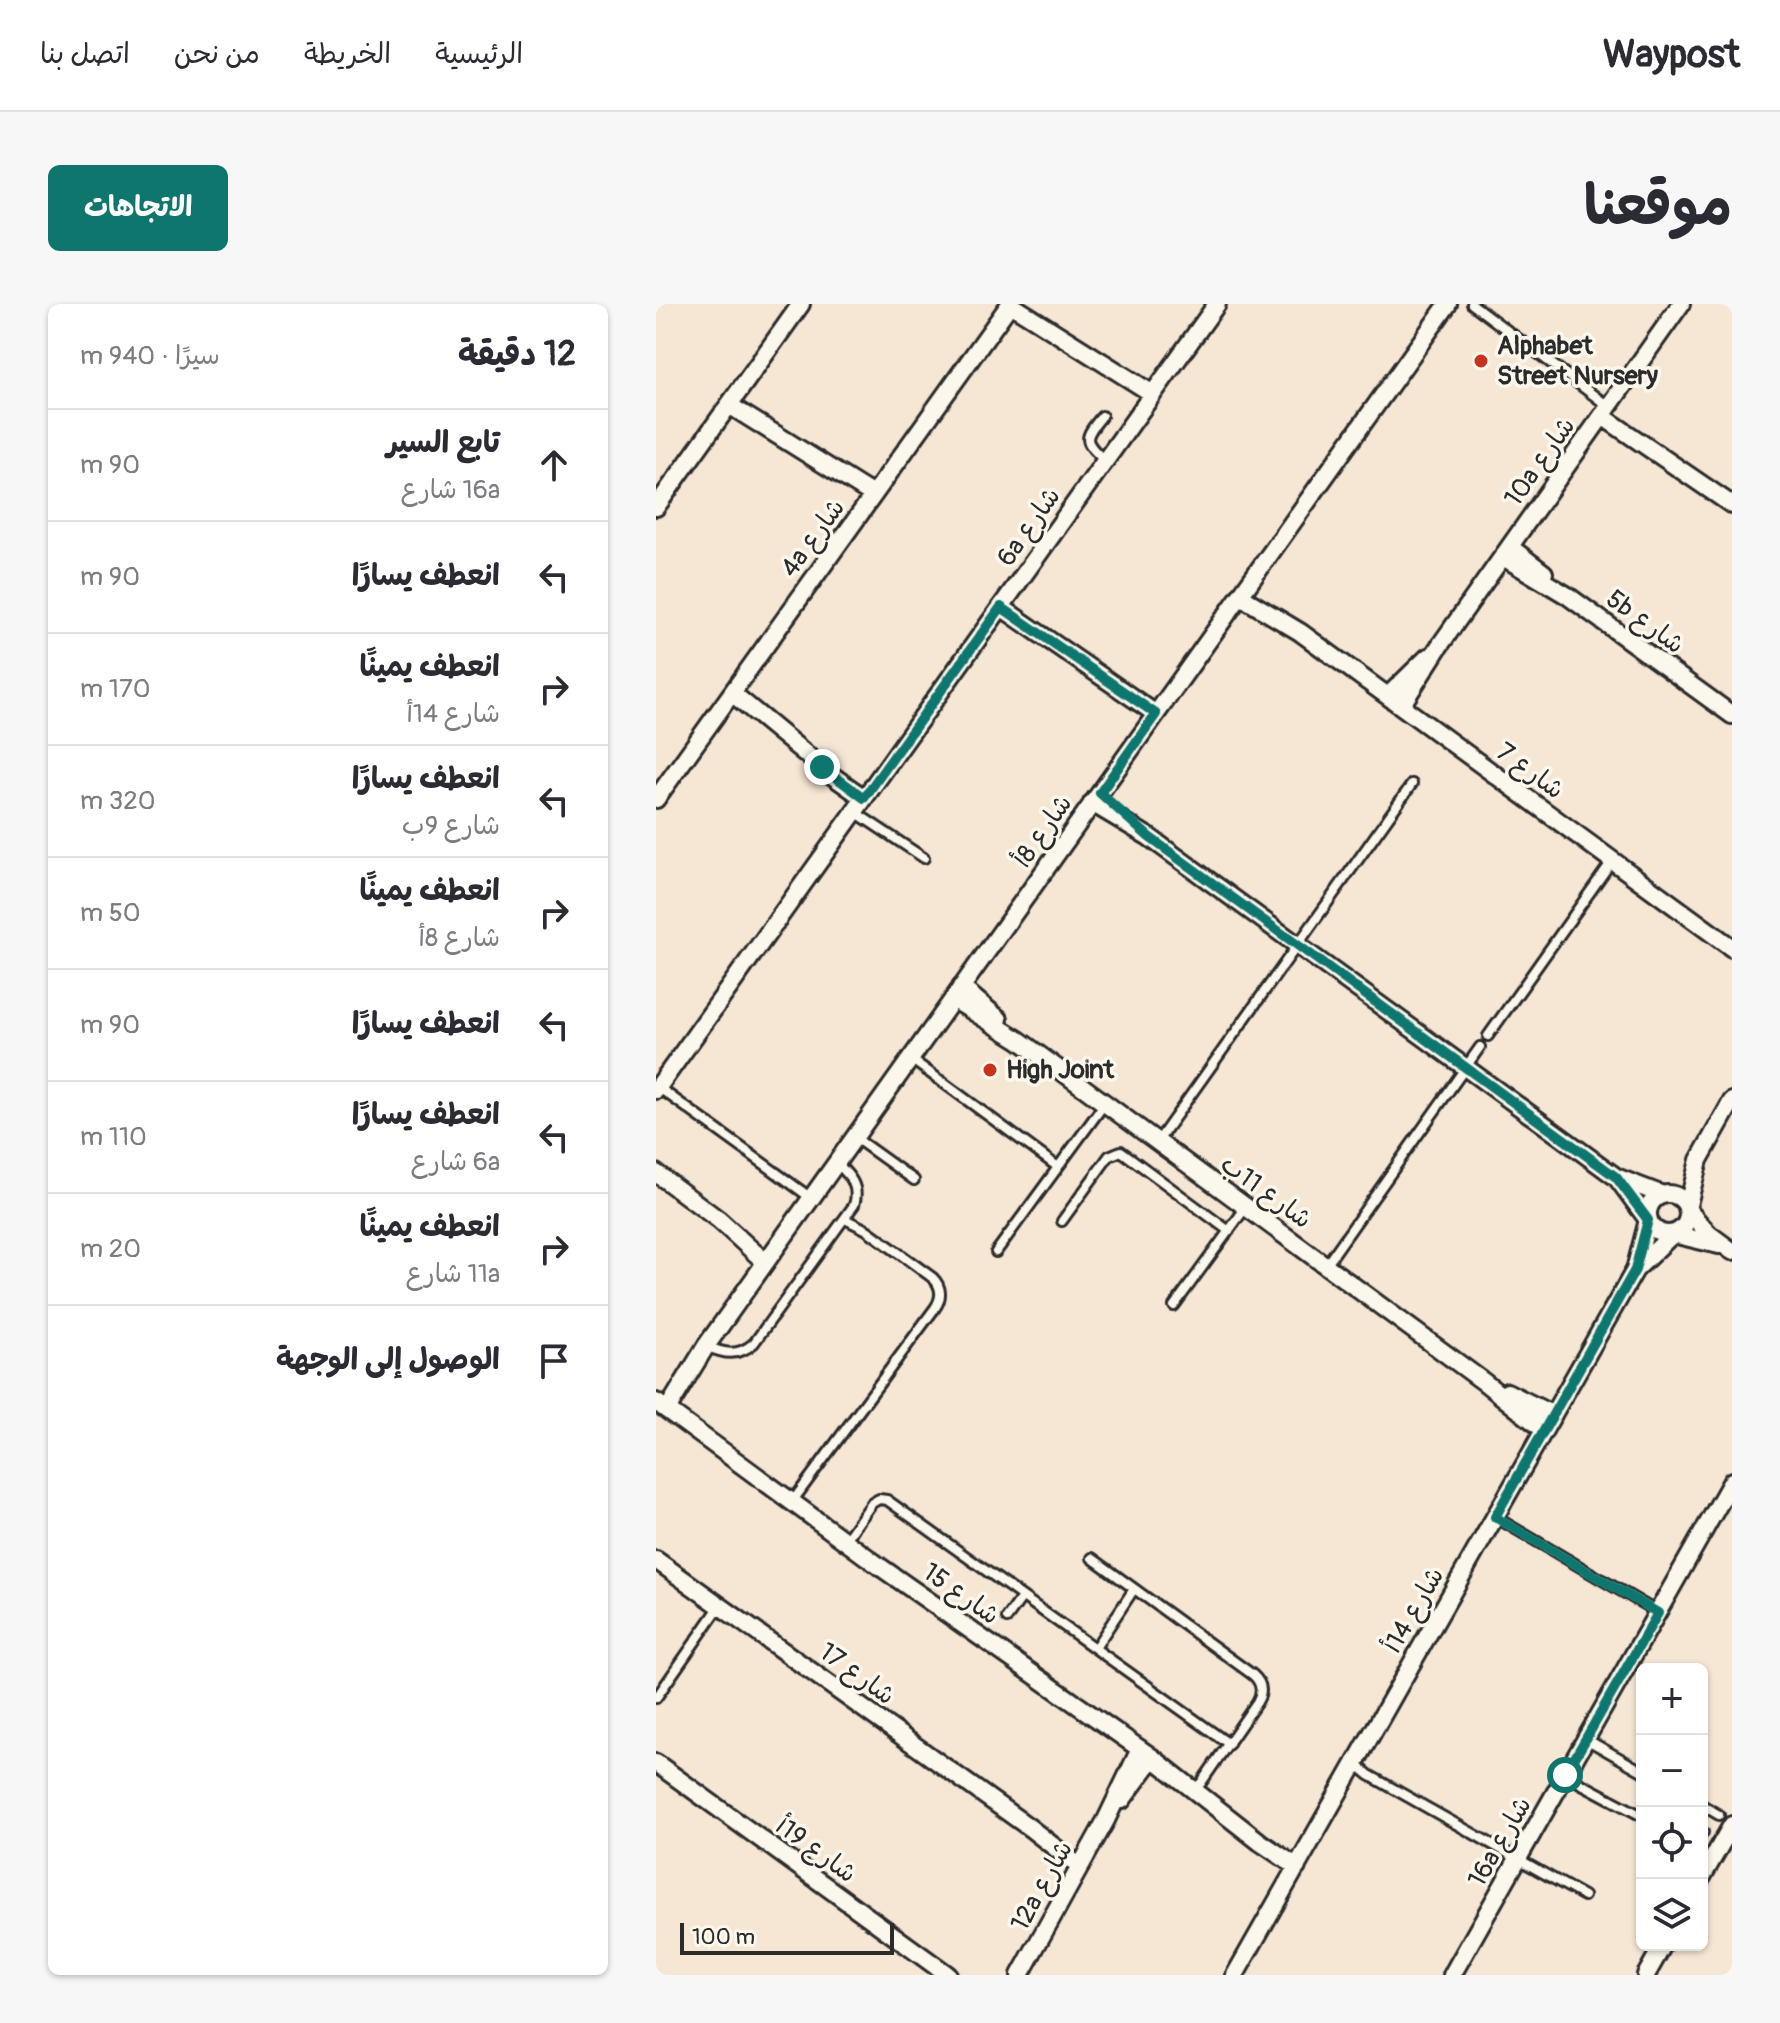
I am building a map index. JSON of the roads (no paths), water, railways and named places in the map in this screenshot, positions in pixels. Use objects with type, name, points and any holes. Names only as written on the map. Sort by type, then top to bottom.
[{"type":"street","points":[[656,507],[801,304]]},
{"type":"street","points":[[1010,304],[1065,337],[1149,400]]},
{"type":"street","name":"4a شارع","points":[[656,799],[1010,304]]},
{"type":"street","points":[[1027,304],[1065,337]]},
{"type":"street","name":"6a شارع","points":[[657,1088],[1217,304]]},
{"type":"street","name":"شارع 8أ","points":[[660,1404],[705,1347],[1448,304]]},
{"type":"street","name":"10a شارع","points":[[1395,701],[1438,648],[1681,304]]},
{"type":"street","points":[[732,401],[824,465],[869,501]]},
{"type":"street","points":[[1606,411],[1732,505]]},
{"type":"street","name":"5b شارع","points":[[1506,552],[1539,568],[1568,596],[1732,715]]},
{"type":"street","name":"شارع 7","points":[[1244,591],[1732,948]]},
{"type":"street","points":[[1001,607],[1156,714]]},
{"type":"street","points":[[728,698],[815,760],[863,800]]},
{"type":"street","points":[[1096,798],[1616,1177],[1660,1233],[1728,1249]]},
{"type":"street","name":"شارع 11ب","points":[[957,993],[1484,1382],[1544,1430]]},
{"type":"street","points":[[1673,1234],[1687,1222],[1687,1209],[1699,1160],[1732,1101]]},
{"type":"street","points":[[1648,1220],[1649,1206],[1654,1199],[1699,1160]]},
{"type":"street","points":[[656,1173],[769,1257]]},
{"type":"street","points":[[1616,1177],[1676,1196],[1704,1228],[1728,1249]]},
{"type":"street","name":"شارع 14أ","points":[[1235,1975],[1635,1270],[1648,1220]]},
{"type":"street","name":"شارع 14أ","points":[[1635,1270],[1673,1234]]},
{"type":"street","name":"شارع 11ب","points":[[1484,1382],[1553,1415]]},
{"type":"street","name":"شارع 15","points":[[660,1404],[791,1503],[1147,1753],[1239,1824],[1300,1861]]},
{"type":"street","name":"16a شارع","points":[[1452,1975],[1732,1481]]},
{"type":"street","name":"شارع 17","points":[[656,1560],[1082,1862]]},
{"type":"street","name":"12a شارع","points":[[1020,1975],[1147,1753]]},
{"type":"street","name":"شارع 19أ","points":[[656,1763],[948,1975]]},
{"type":"street","points":[[1708,1865],[1728,1824]]},
{"type":"street","points":[[1646,1975],[1660,1951]]},
{"type":"lane","points":[[1472,304],[1606,411]]},
{"type":"lane","points":[[1102,416],[1089,432],[1087,440],[1105,461]]},
{"type":"lane","points":[[1157,1142],[1412,784]]},
{"type":"lane","points":[[863,800],[924,858]]},
{"type":"lane","points":[[1488,1036],[1612,861]]},
{"type":"lane","points":[[1326,1266],[1480,1047]]},
{"type":"lane","points":[[910,1058],[1058,1167]]},
{"type":"lane","points":[[657,1088],[811,1198]]},
{"type":"lane","points":[[996,1252],[1105,1103]]},
{"type":"lane","points":[[854,1137],[914,1180]]},
{"type":"lane","points":[[1062,1221],[1109,1156],[1121,1151],[1229,1231]]},
{"type":"lane","points":[[705,1347],[730,1353],[750,1347],[845,1219],[857,1194],[851,1177],[836,1163]]},
{"type":"lane","points":[[1174,1306],[1246,1207]]},
{"type":"lane","points":[[791,1503],[940,1297],[939,1286],[933,1278],[867,1230],[845,1219]]},
{"type":"lane","points":[[845,1541],[875,1500],[887,1500],[1229,1744]]},
{"type":"lane","points":[[1495,1517],[1658,1613]]},
{"type":"lane","points":[[1092,1558],[1257,1678],[1261,1687],[1260,1697],[1229,1744],[1193,1790]]},
{"type":"lane","points":[[1095,1648],[1134,1589]]},
{"type":"lane","points":[[1007,1618],[1022,1597]]},
{"type":"lane","points":[[656,1698],[720,1606]]},
{"type":"lane","points":[[1586,1739],[1636,1768]]},
{"type":"lane","points":[[1355,1763],[1369,1775],[1584,1896]]},
{"type":"lane","points":[[1565,1775],[1636,1813]]},
{"type":"lane","points":[[1705,1807],[1728,1824]]},
{"type":"place","name":"Alphabet Street Nursery","points":[[1481,361]]},
{"type":"place","name":"High Joint","points":[[990,1070]]}]
